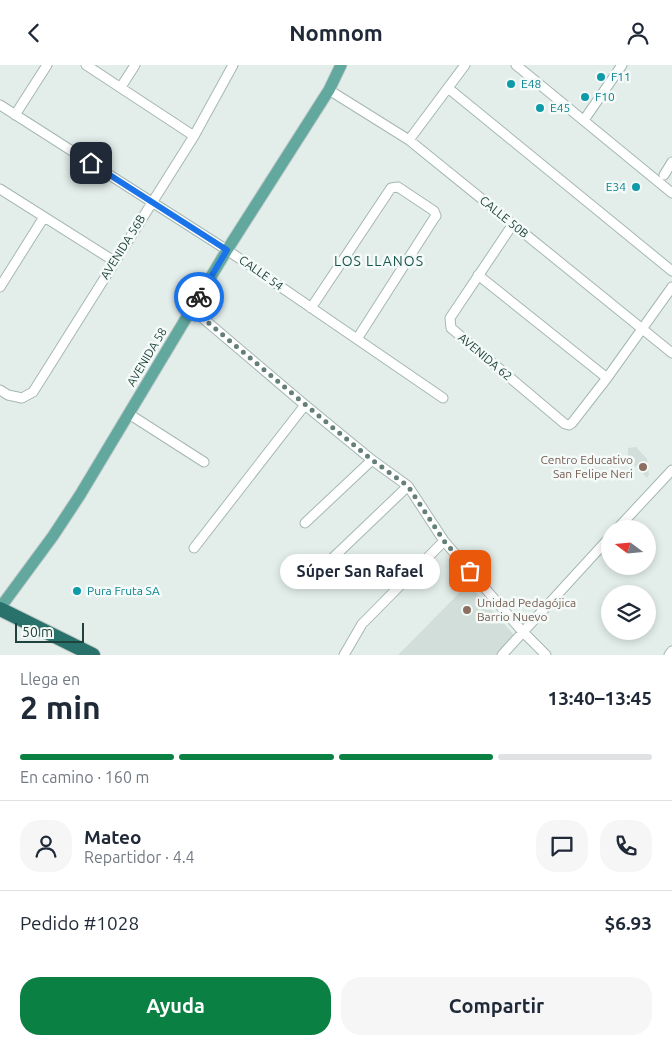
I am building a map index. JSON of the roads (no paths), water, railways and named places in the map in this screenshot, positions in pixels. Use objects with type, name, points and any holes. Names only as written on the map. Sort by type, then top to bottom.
[{"type":"highway","points":[[0,608],[93,655]]},
{"type":"main road","name":"AVENIDA 58","points":[[0,608],[53,536],[129,414],[227,250],[330,90],[341,65]]},
{"type":"street","points":[[15,115],[47,65]]},
{"type":"street","points":[[86,65],[194,136]]},
{"type":"street","points":[[121,87],[135,65]]},
{"type":"street","name":"AVENIDA 56B","points":[[0,390],[8,395],[22,398],[33,392],[194,136],[233,65]]},
{"type":"street","points":[[409,140],[465,65]]},
{"type":"street","points":[[516,65],[672,193]]},
{"type":"street","points":[[584,120],[620,66]]},
{"type":"street","points":[[448,88],[672,271]]},
{"type":"street","name":"CALLE 50B","points":[[330,90],[409,140],[672,353]]},
{"type":"street","name":"CALLE 54","points":[[0,105],[227,250],[443,398]]},
{"type":"street","points":[[664,175],[672,162]]},
{"type":"street","points":[[311,308],[391,188],[398,187],[434,211],[436,216],[356,339]]},
{"type":"street","points":[[0,189],[114,261]]},
{"type":"street","points":[[0,287],[44,217]]},
{"type":"street","name":"AVENIDA 62","points":[[513,224],[450,318],[451,328],[565,424],[569,425],[572,423],[607,378],[672,287]]},
{"type":"street","points":[[478,275],[607,378]]},
{"type":"street","points":[[192,309],[372,460],[408,486],[444,541],[522,631],[546,655]]},
{"type":"street","points":[[194,548],[305,405]]},
{"type":"street","points":[[129,414],[204,462]]},
{"type":"street","points":[[305,523],[372,460]]},
{"type":"street","points":[[625,520],[672,470]]},
{"type":"street","points":[[317,573],[408,486]]},
{"type":"street","points":[[344,655],[362,623],[444,541]]},
{"type":"street","points":[[502,655],[601,547]]},
{"type":"street","points":[[669,655],[672,651]]},
{"type":"place","name":"F11","points":[[601,77]]},
{"type":"place","name":"E48","points":[[511,84]]},
{"type":"place","name":"F10","points":[[585,97]]},
{"type":"place","name":"E45","points":[[540,108]]},
{"type":"place","name":"E34","points":[[636,187]]},
{"type":"place","name":"Centro Educativo San Felipe Neri","points":[[643,467]]},
{"type":"place","name":"Súper San Rafael","points":[[470,571]]},
{"type":"place","name":"Pura Fruta SA","points":[[77,591]]},
{"type":"place","name":"Unidad Pedagójica Barrio Nuevo","points":[[467,610]]},
{"type":"district","name":"LOS LLANOS","points":[[379,261]]}]
